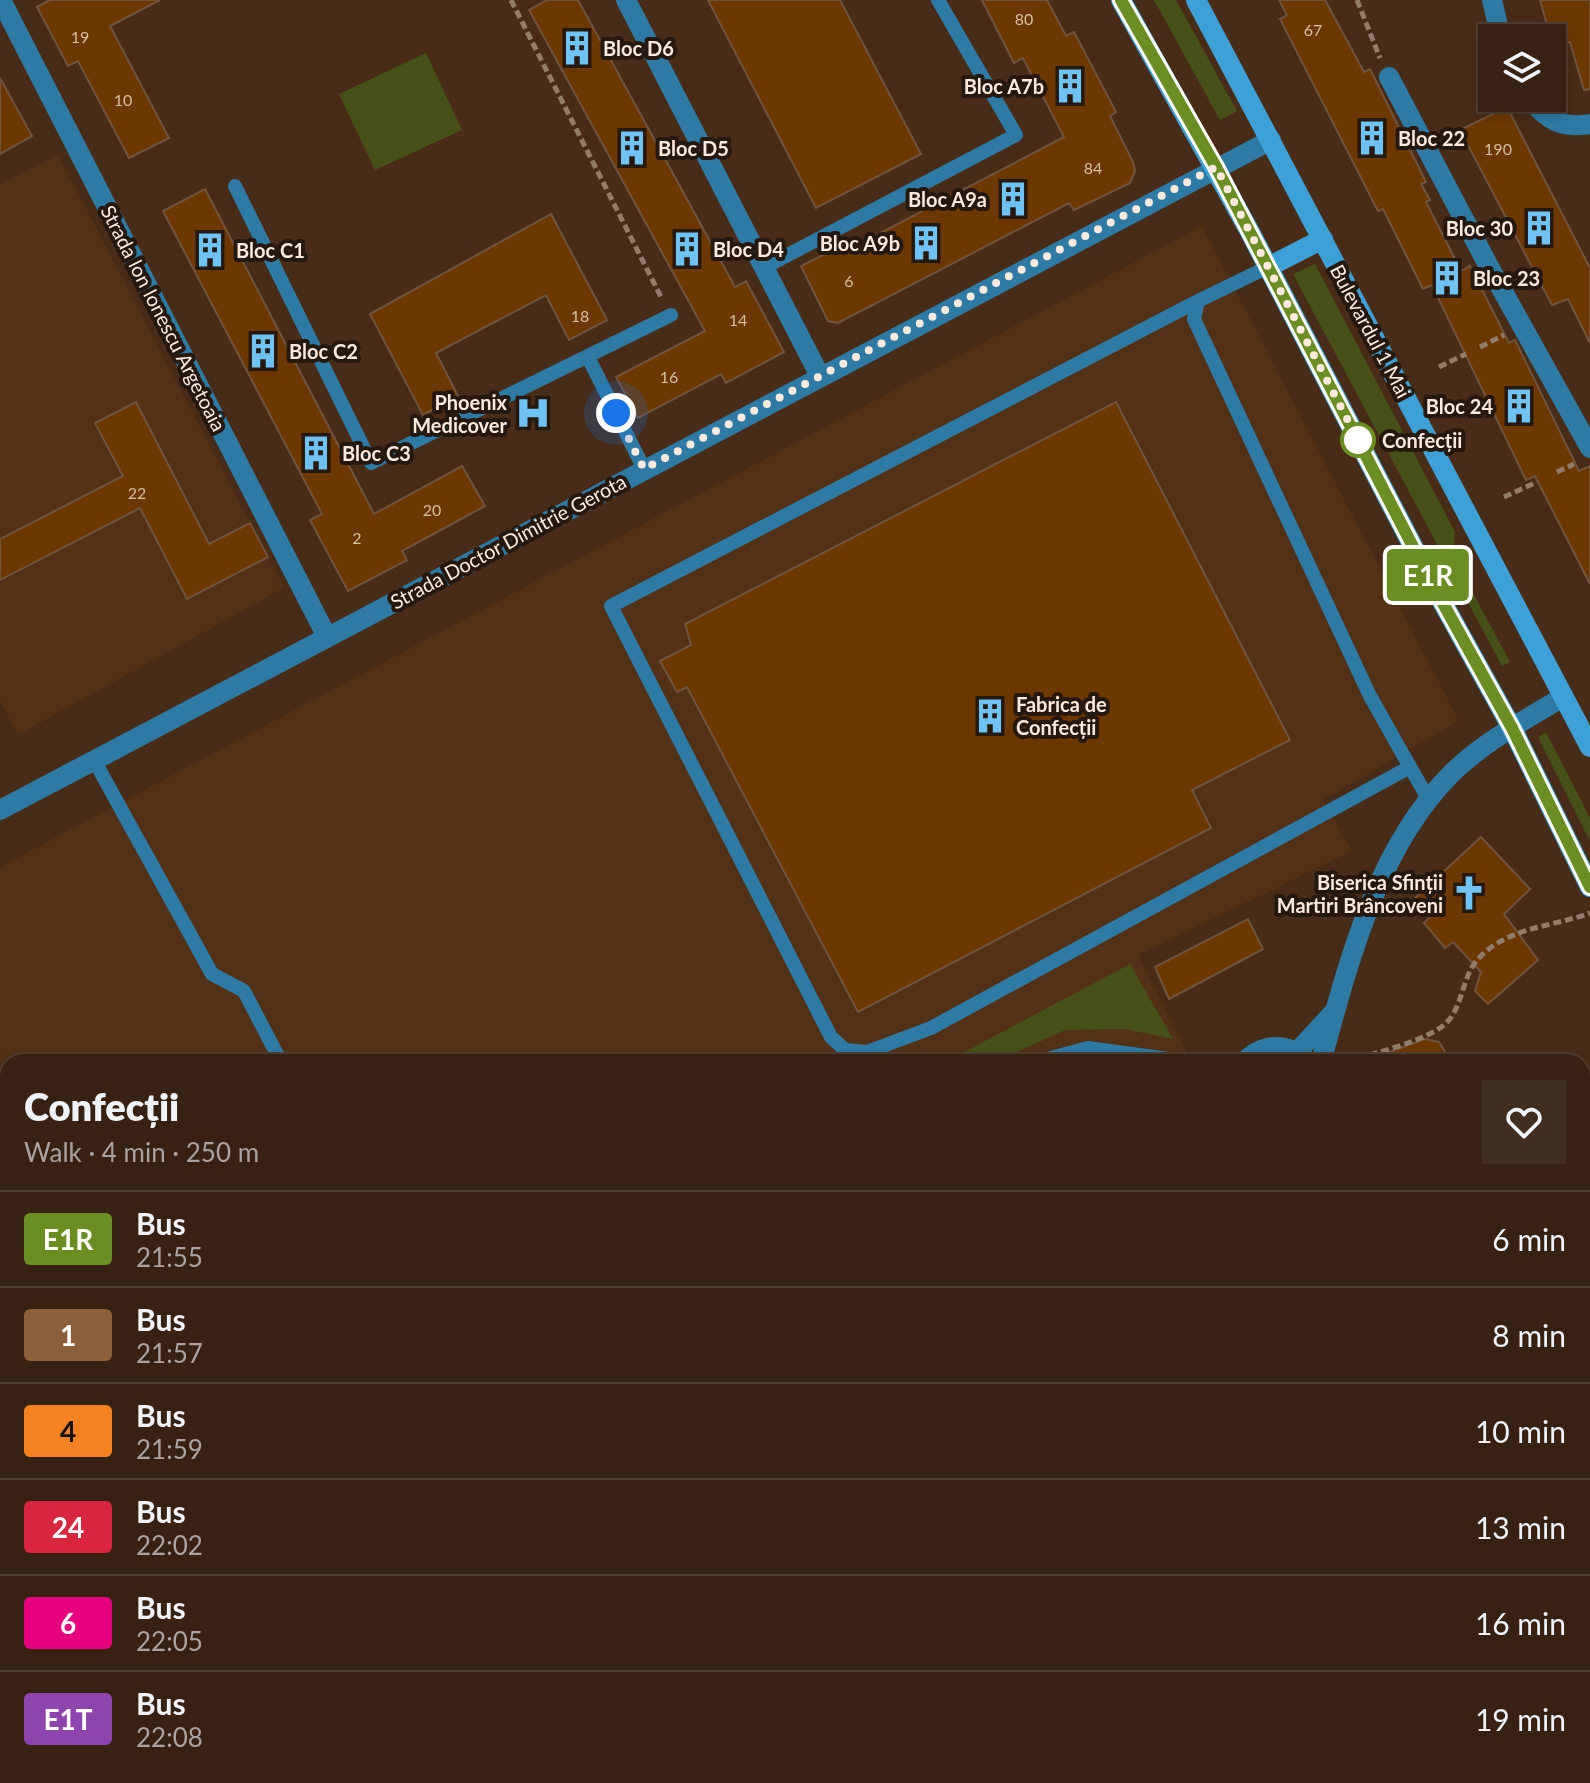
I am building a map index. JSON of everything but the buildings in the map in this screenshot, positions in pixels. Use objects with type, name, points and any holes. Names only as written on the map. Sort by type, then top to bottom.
[{"type":"main road","points":[[1121,0],[1216,167],[1434,587],[1512,728],[1590,887]]},
{"type":"main road","name":"Bulevardul 1 Mai","points":[[1196,0],[1590,747]]},
{"type":"main road","points":[[1268,267],[1323,239]]},
{"type":"street","name":"Strada Ion Ionescu Argetoaia","points":[[1,0],[327,637]]},
{"type":"street","points":[[626,0],[820,376]]},
{"type":"street","points":[[1492,0],[1498,24]]},
{"type":"street","points":[[1389,77],[1487,263],[1590,448]]},
{"type":"street","points":[[1540,112],[1559,125],[1590,124]]},
{"type":"street","name":"Strada Doctor Dimitrie Gerota","points":[[0,810],[1271,140]]},
{"type":"street","points":[[1323,1054],[1386,864],[1413,820],[1452,773],[1512,728],[1563,697]]},
{"type":"street","points":[[1304,1054],[1336,1010]]},
{"type":"street","points":[[1256,1054],[1269,1046],[1293,1054]]},
{"type":"lane","points":[[765,267],[1016,135],[938,0]]},
{"type":"lane","points":[[235,186],[371,463],[671,315]]},
{"type":"lane","points":[[1268,267],[611,606],[831,1037],[845,1050],[867,1052],[931,1028],[1410,767]]},
{"type":"lane","points":[[1198,301],[1194,319],[1370,696],[1429,800]]},
{"type":"lane","points":[[588,357],[644,469]]},
{"type":"lane","points":[[94,760],[212,974],[244,991],[277,1054]]},
{"type":"lane","points":[[1066,1054],[1088,1048],[1132,1054]]},
{"type":"path","points":[[511,0],[671,315]]},
{"type":"path","points":[[1357,0],[1389,77]]},
{"type":"path","points":[[1439,367],[1466,354]]},
{"type":"path","points":[[1504,497],[1537,482]]},
{"type":"path","points":[[1370,1054],[1429,1034],[1449,1020],[1478,959],[1518,930],[1546,927],[1590,913]]},
{"type":"shaded area","points":[[58,155],[284,588],[18,735],[0,700],[0,184]]},
{"type":"shaded area","points":[[1202,226],[1459,721],[1323,800],[1352,851],[1138,955],[1188,1054],[0,1054],[0,867]]},
{"type":"green space","points":[[1154,0],[1176,0],[1237,111],[1220,120]]},
{"type":"green space","points":[[426,53],[462,130],[375,170],[339,94]]},
{"type":"green space","points":[[1315,264],[1455,532],[1453,556],[1510,662],[1502,666],[1293,274]]},
{"type":"green space","points":[[1546,732],[1590,818],[1590,841],[1538,737]]},
{"type":"green space","points":[[1130,964],[1173,1039],[1125,1029],[1065,1030],[1012,1054],[961,1054]]},
{"type":"bus line","name":"E1R","points":[[1121,0],[1216,167],[1434,587],[1512,728],[1590,887]]},
{"type":"place","name":"Bloc D6","points":[[577,48]]},
{"type":"place","name":"Bloc A7b","points":[[1070,86]]},
{"type":"place","name":"Bloc 22","points":[[1372,138]]},
{"type":"place","name":"Bloc D5","points":[[632,148]]},
{"type":"place","name":"Bloc A9a","points":[[1013,199]]},
{"type":"place","name":"Bloc 30","points":[[1539,228]]},
{"type":"place","name":"Bloc A9b","points":[[926,243]]},
{"type":"place","name":"Bloc D4","points":[[687,249]]},
{"type":"place","name":"Bloc C1","points":[[210,250]]},
{"type":"place","name":"Bloc 23","points":[[1447,278]]},
{"type":"place","name":"Bloc C2","points":[[263,351]]},
{"type":"place","name":"Bloc 24","points":[[1519,406]]},
{"type":"place","name":"Phoenix Medicover","points":[[533,413]]},
{"type":"place","name":"Confecții","points":[[1358,440]]},
{"type":"place","name":"Bloc C3","points":[[316,453]]},
{"type":"place","name":"Fabrica de Confecții","points":[[990,716]]},
{"type":"place","name":"Biserica Sfinții Martiri Brâncoveni","points":[[1469,893]]},
{"type":"route","points":[[616,413],[644,469],[1216,167],[1358,440]]}]
